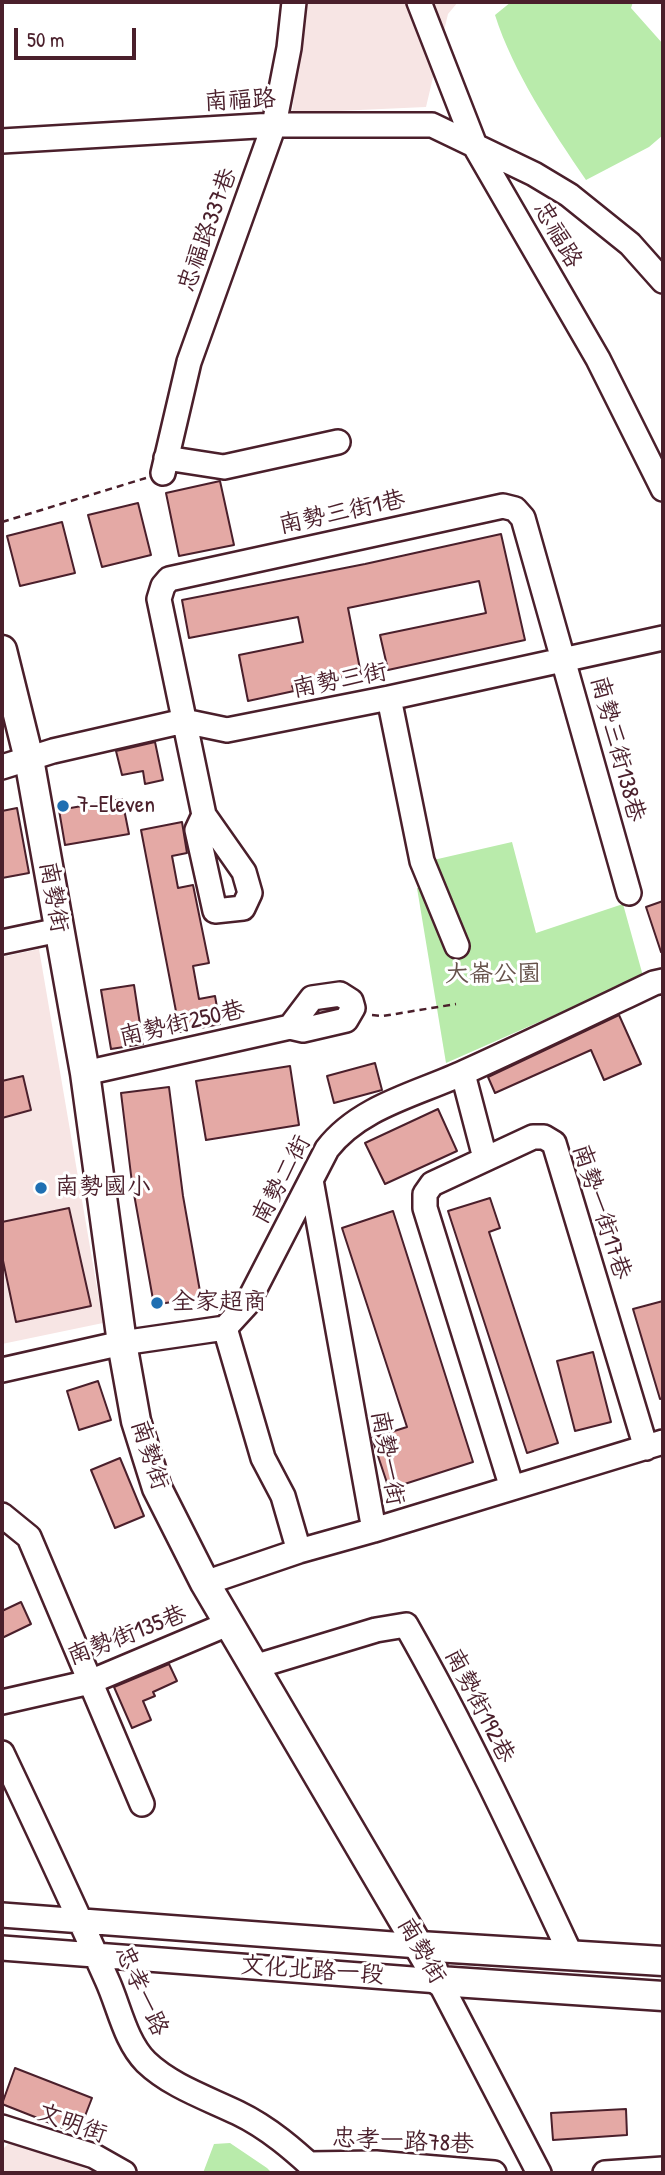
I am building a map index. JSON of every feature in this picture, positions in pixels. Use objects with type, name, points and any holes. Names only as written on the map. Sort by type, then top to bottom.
[{"type":"main road","name":"南勢街","points":[[2,650],[29,759],[85,1073],[122,1343],[136,1421],[156,1488],[205,1583],[439,1981]]},
{"type":"main road","name":"文化北路一段","points":[[419,1946],[663,1961]]},
{"type":"main road","name":"文化北路一段","points":[[439,1981],[663,1996]]},
{"type":"street","name":"忠福路337巷","points":[[164,465],[189,362],[274,125],[289,48],[293,2]]},
{"type":"street","name":"忠福路","points":[[419,2],[476,148],[598,359],[663,489]]},
{"type":"street","name":"南福路","points":[[2,142],[274,125],[432,125],[534,174],[569,195],[630,244],[663,281]]},
{"type":"street","points":[[164,465],[224,467],[338,442]]},
{"type":"street","name":"南勢三街1巷","points":[[184,721],[159,599],[163,586],[169,579],[503,506],[515,509],[523,518],[565,659]]},
{"type":"street","name":"南勢三街","points":[[2,767],[53,751],[184,721],[228,730],[663,638]]},
{"type":"street","name":"南勢三街138巷","points":[[565,659],[629,893]]},
{"type":"street","points":[[389,698],[422,861],[457,946]]},
{"type":"street","points":[[184,721],[204,815]]},
{"type":"street","points":[[2,942],[59,930]]},
{"type":"street","name":"南勢二街","points":[[225,1328],[247,1304],[327,1149],[338,1134],[386,1105],[463,1074],[663,981]]},
{"type":"street","name":"南勢街250巷","points":[[85,1073],[290,1027],[303,1030],[346,1020],[351,1013]]},
{"type":"street","points":[[463,1074],[485,1158]]},
{"type":"street","name":"南勢一街17巷","points":[[512,1488],[425,1208],[425,1194],[432,1184],[533,1137],[544,1137],[554,1143],[655,1445]]},
{"type":"street","name":"南勢一街","points":[[311,1180],[374,1530],[655,1445]]},
{"type":"street","points":[[2,1370],[122,1343],[225,1328],[262,1458],[283,1496],[299,1551]]},
{"type":"street","points":[[2,1515],[29,1537],[142,1804]]},
{"type":"street","points":[[205,1583],[299,1551],[374,1530]]},
{"type":"street","name":"南勢街135巷","points":[[2,1702],[90,1682],[230,1623]]},
{"type":"street","name":"南勢街192巷","points":[[254,1667],[376,1630],[406,1625],[433,1672],[502,1809],[571,1955]]},
{"type":"street","name":"忠孝一路","points":[[2,1753],[81,1921],[130,2037],[144,2060],[168,2079],[241,2114],[272,2133],[314,2169]]},
{"type":"street","name":"文化北路一段","points":[[2,1915],[419,1946]]},
{"type":"street","name":"文化北路一段","points":[[2,1948],[439,1981]]},
{"type":"street","name":"南勢街","points":[[439,1981],[539,2173]]},
{"type":"street","name":"文明街","points":[[2,2127],[94,2156],[124,2173]]},
{"type":"street","name":"忠孝一路78巷","points":[[314,2169],[376,2163],[494,2173]]},
{"type":"street","points":[[605,2173],[663,2169]]},
{"type":"path","points":[[2,522],[164,465]]},
{"type":"path","points":[[351,1013],[383,1016],[456,1004]]},
{"type":"shaded area","points":[[305,2],[458,2],[448,14],[426,107],[292,113]]},
{"type":"shaded area","name":"南勢國小","points":[[39,949],[103,1323],[2,1344],[2,957]]},
{"type":"shaded area","points":[[12,2140],[26,2143],[96,2173],[2,2173],[3,2149]]},
{"type":"green space","points":[[511,2],[633,2],[631,8],[663,44],[663,135],[649,147],[586,180],[534,100],[512,58],[495,15]]},
{"type":"green space","name":"大崙公園","points":[[512,842],[536,933],[623,904],[643,976],[446,1063],[417,888],[432,885],[429,861]]},
{"type":"green space","points":[[230,2143],[272,2173],[203,2173],[214,2144]]},
{"type":"building","points":[[220,481],[234,545],[179,556],[166,493]]},
{"type":"building","points":[[138,503],[151,555],[102,567],[88,515]]},
{"type":"building","points":[[62,522],[75,573],[20,586],[7,536]]},
{"type":"building","points":[[501,534],[525,640],[388,670],[380,635],[486,613],[479,581],[348,608],[361,674],[292,686],[294,691],[248,701],[239,655],[303,642],[298,617],[189,638],[182,600]]},
{"type":"building","points":[[155,742],[163,780],[145,784],[143,771],[122,775],[116,751]]},
{"type":"building","points":[[122,799],[129,834],[65,845],[59,810]]},
{"type":"building","points":[[17,808],[29,873],[2,878],[2,811]]},
{"type":"building","points":[[182,822],[187,853],[172,856],[178,888],[193,885],[209,963],[193,966],[199,999],[215,996],[220,1024],[180,1032],[141,830]]},
{"type":"building","points":[[663,901],[663,951],[661,952],[646,907]]},
{"type":"building","points":[[134,985],[143,1044],[111,1049],[101,990]]},
{"type":"building","points":[[619,1015],[641,1064],[604,1080],[591,1050],[495,1093],[488,1077]]},
{"type":"building","points":[[375,1063],[382,1090],[334,1103],[327,1076]]},
{"type":"building","points":[[290,1066],[299,1125],[206,1140],[196,1081]]},
{"type":"building","points":[[23,1076],[31,1110],[2,1118],[2,1081]]},
{"type":"building","points":[[169,1087],[183,1196],[201,1297],[154,1305],[132,1183],[121,1093]]},
{"type":"building","points":[[438,1109],[457,1151],[385,1184],[365,1143]]},
{"type":"building","points":[[490,1198],[500,1228],[489,1232],[558,1443],[527,1453],[448,1211]]},
{"type":"building","points":[[69,1208],[91,1306],[16,1322],[2,1256],[2,1222]]},
{"type":"building","points":[[393,1211],[473,1462],[389,1489],[372,1438],[407,1427],[342,1228]]},
{"type":"building","points":[[663,1301],[663,1398],[660,1399],[633,1309]]},
{"type":"building","points":[[593,1352],[611,1422],[575,1431],[557,1361]]},
{"type":"building","points":[[98,1381],[111,1420],[79,1430],[67,1391]]},
{"type":"building","points":[[120,1458],[144,1516],[115,1528],[91,1470]]},
{"type":"building","points":[[21,1602],[31,1624],[2,1638],[2,1611]]},
{"type":"building","points":[[169,1664],[177,1681],[153,1692],[155,1696],[143,1701],[151,1720],[132,1728],[114,1687]]},
{"type":"building","points":[[15,2068],[92,2098],[78,2134],[2,2104]]},
{"type":"building","points":[[626,2109],[627,2135],[553,2140],[551,2113]]},
{"type":"place","name":"7-Eleven","points":[[63,806]]},
{"type":"place","name":"南勢國小","points":[[41,1188]]},
{"type":"place","name":"全家超商","points":[[157,1303]]}]
